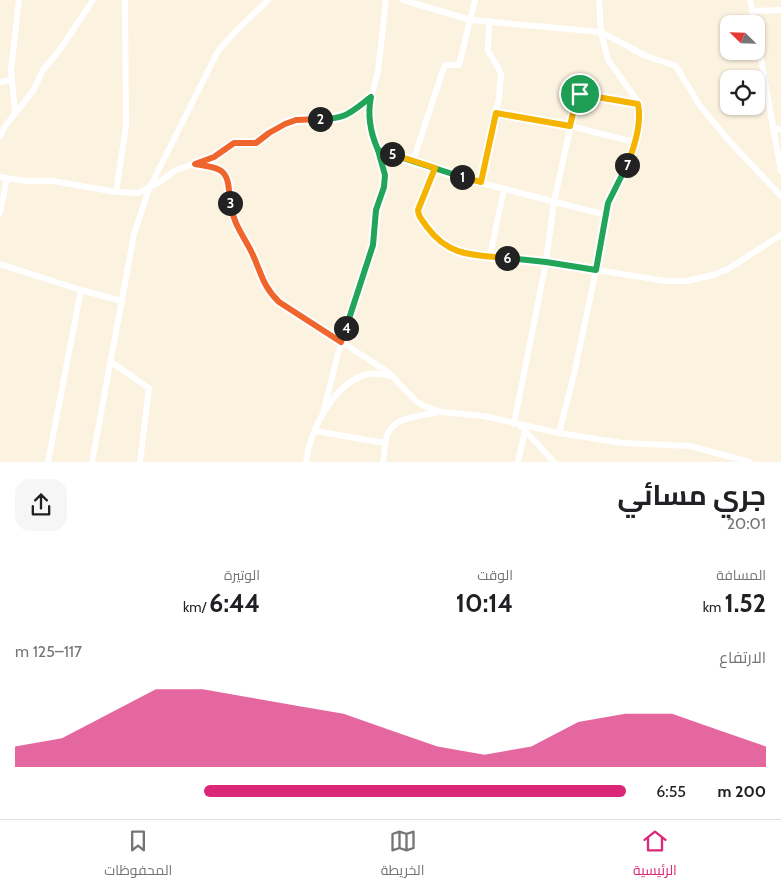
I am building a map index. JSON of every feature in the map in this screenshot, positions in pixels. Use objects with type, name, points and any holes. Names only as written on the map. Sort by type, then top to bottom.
[{"type":"street","points":[[15,113],[11,70],[19,0]]},
{"type":"street","points":[[0,136],[15,113],[31,95],[43,70],[59,51],[93,0]]},
{"type":"street","points":[[116,192],[126,126],[125,0]]},
{"type":"street","points":[[92,462],[134,234],[149,189],[218,51],[234,32],[268,0]]},
{"type":"street","points":[[306,462],[307,450],[323,413],[341,342],[373,245],[376,210],[384,187],[385,175],[370,130],[369,106],[378,71],[386,0]]},
{"type":"street","points":[[403,0],[471,20],[601,32],[646,56],[676,66],[700,106],[781,196]]},
{"type":"street","points":[[413,161],[444,67],[459,65],[475,0]]},
{"type":"street","points":[[559,433],[574,374],[611,195],[625,169],[634,142],[639,113],[638,104],[608,60],[601,32],[599,0]]},
{"type":"street","points":[[750,0],[753,15]]},
{"type":"street","points":[[752,11],[781,10]]},
{"type":"street","points":[[481,182],[496,113],[501,74],[488,50],[489,21]]},
{"type":"street","points":[[761,60],[781,171]]},
{"type":"street","points":[[0,82],[11,80]]},
{"type":"street","points":[[518,462],[520,426],[554,202],[578,94],[638,104]]},
{"type":"street","points":[[0,213],[4,178],[26,181],[53,181],[132,194],[149,189],[176,170],[214,157],[234,143],[256,143],[269,133],[296,120],[341,118],[358,108],[371,97]]},
{"type":"street","points":[[496,113],[570,126],[634,142]]},
{"type":"street","points":[[773,128],[781,129]]},
{"type":"street","points":[[378,150],[504,189],[606,215]]},
{"type":"street","points":[[195,164],[220,170],[228,179],[233,219],[251,251],[268,291],[279,302],[393,376],[416,401],[424,406],[441,412],[484,416],[520,426],[632,445],[690,446],[750,462]]},
{"type":"street","points":[[435,168],[419,206],[418,214],[430,232],[452,250],[468,254],[546,262],[666,281],[687,281],[728,269],[781,235]]},
{"type":"street","points":[[490,256],[504,189]]},
{"type":"street","points":[[0,264],[122,301]]},
{"type":"street","points":[[48,462],[81,290]]},
{"type":"street","points":[[111,362],[149,388],[140,462]]},
{"type":"street","points":[[323,413],[341,391],[359,378],[376,374],[393,376]]},
{"type":"street","points":[[383,462],[388,432],[399,422],[441,412]]},
{"type":"street","points":[[520,426],[554,462]]},
{"type":"street","points":[[315,431],[385,443]]},
{"type":"route","points":[[580,94],[577,96],[570,126],[496,113],[481,182],[378,150],[370,130],[369,106],[371,97],[358,108],[341,118],[296,120],[277,128],[256,143],[234,143],[214,157],[195,164],[211,166],[227,176],[233,219],[251,251],[264,285],[272,296],[341,342],[373,245],[376,210],[385,180],[381,156],[378,150],[435,168],[419,206],[418,214],[430,232],[452,250],[468,254],[546,262],[596,270],[608,203],[633,148],[639,109],[638,104],[580,94]]}]
